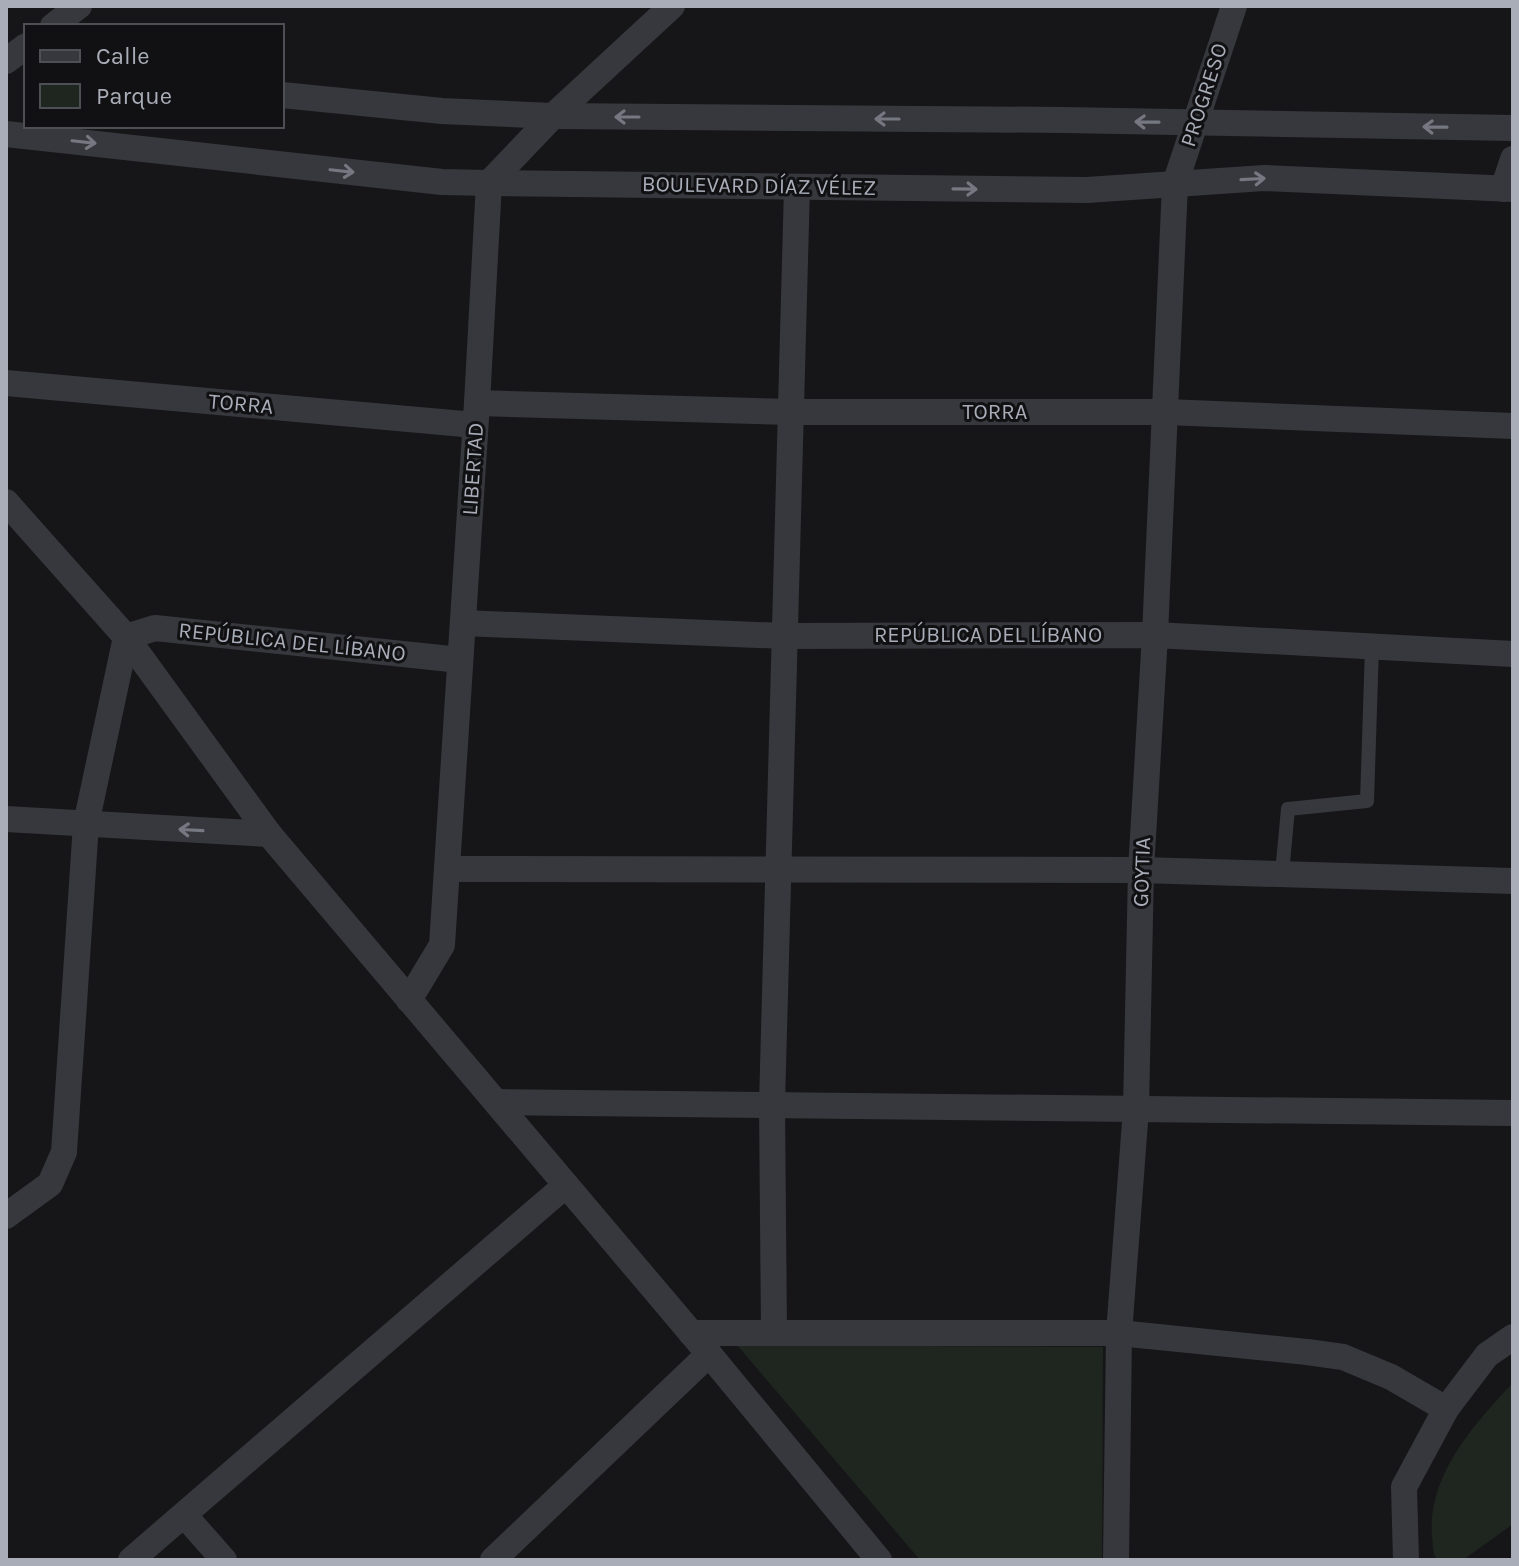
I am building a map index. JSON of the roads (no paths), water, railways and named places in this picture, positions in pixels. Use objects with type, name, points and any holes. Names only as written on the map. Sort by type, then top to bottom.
[{"type":"street","points":[[489,183],[553,116],[672,6]]},
{"type":"street","name":"PROGRESO","points":[[1175,184],[1234,6]]},
{"type":"street","points":[[55,24],[76,7]]},
{"type":"street","points":[[6,64],[24,48]]},
{"type":"street","points":[[284,95],[442,111],[553,116],[1513,128]]},
{"type":"street","name":"BOULEVARD DÍAZ VÉLEZ","points":[[6,134],[442,182],[1087,190],[1264,178],[1508,189]]},
{"type":"street","points":[[1508,189],[1513,159]]},
{"type":"street","name":"LIBERTAD","points":[[409,1000],[442,945],[489,183]]},
{"type":"street","name":"GOYTIA","points":[[1116,1560],[1119,1333],[1136,1109],[1141,870],[1175,184]]},
{"type":"street","points":[[774,1333],[772,1104],[797,187]]},
{"type":"street","name":"TORRA","points":[[6,383],[476,414],[1166,412],[1513,426]]},
{"type":"street","points":[[6,502],[126,637],[269,834],[879,1560]]},
{"type":"street","name":"REPÚBLICA DEL LÍBANO","points":[[463,623],[784,636],[1155,635],[1513,654]]},
{"type":"street","name":"REPÚBLICA DEL LÍBANO","points":[[126,637],[155,628],[460,660]]},
{"type":"street","points":[[6,1216],[50,1184],[64,1152],[86,824],[126,637]]},
{"type":"street","points":[[6,819],[269,834]]},
{"type":"street","points":[[447,869],[778,872],[1141,870],[1513,881]]},
{"type":"street","points":[[496,1102],[1513,1113]]},
{"type":"street","points":[[131,1560],[566,1185]]},
{"type":"street","points":[[691,1333],[1119,1333],[1343,1357],[1391,1377],[1446,1409]]},
{"type":"street","points":[[1406,1560],[1404,1487],[1446,1409],[1487,1355],[1513,1337]]},
{"type":"street","points":[[497,1559],[709,1354]]},
{"type":"street","points":[[185,1516],[224,1560]]},
{"type":"lane","points":[[1282,873],[1288,809],[1367,801],[1372,648]]}]
